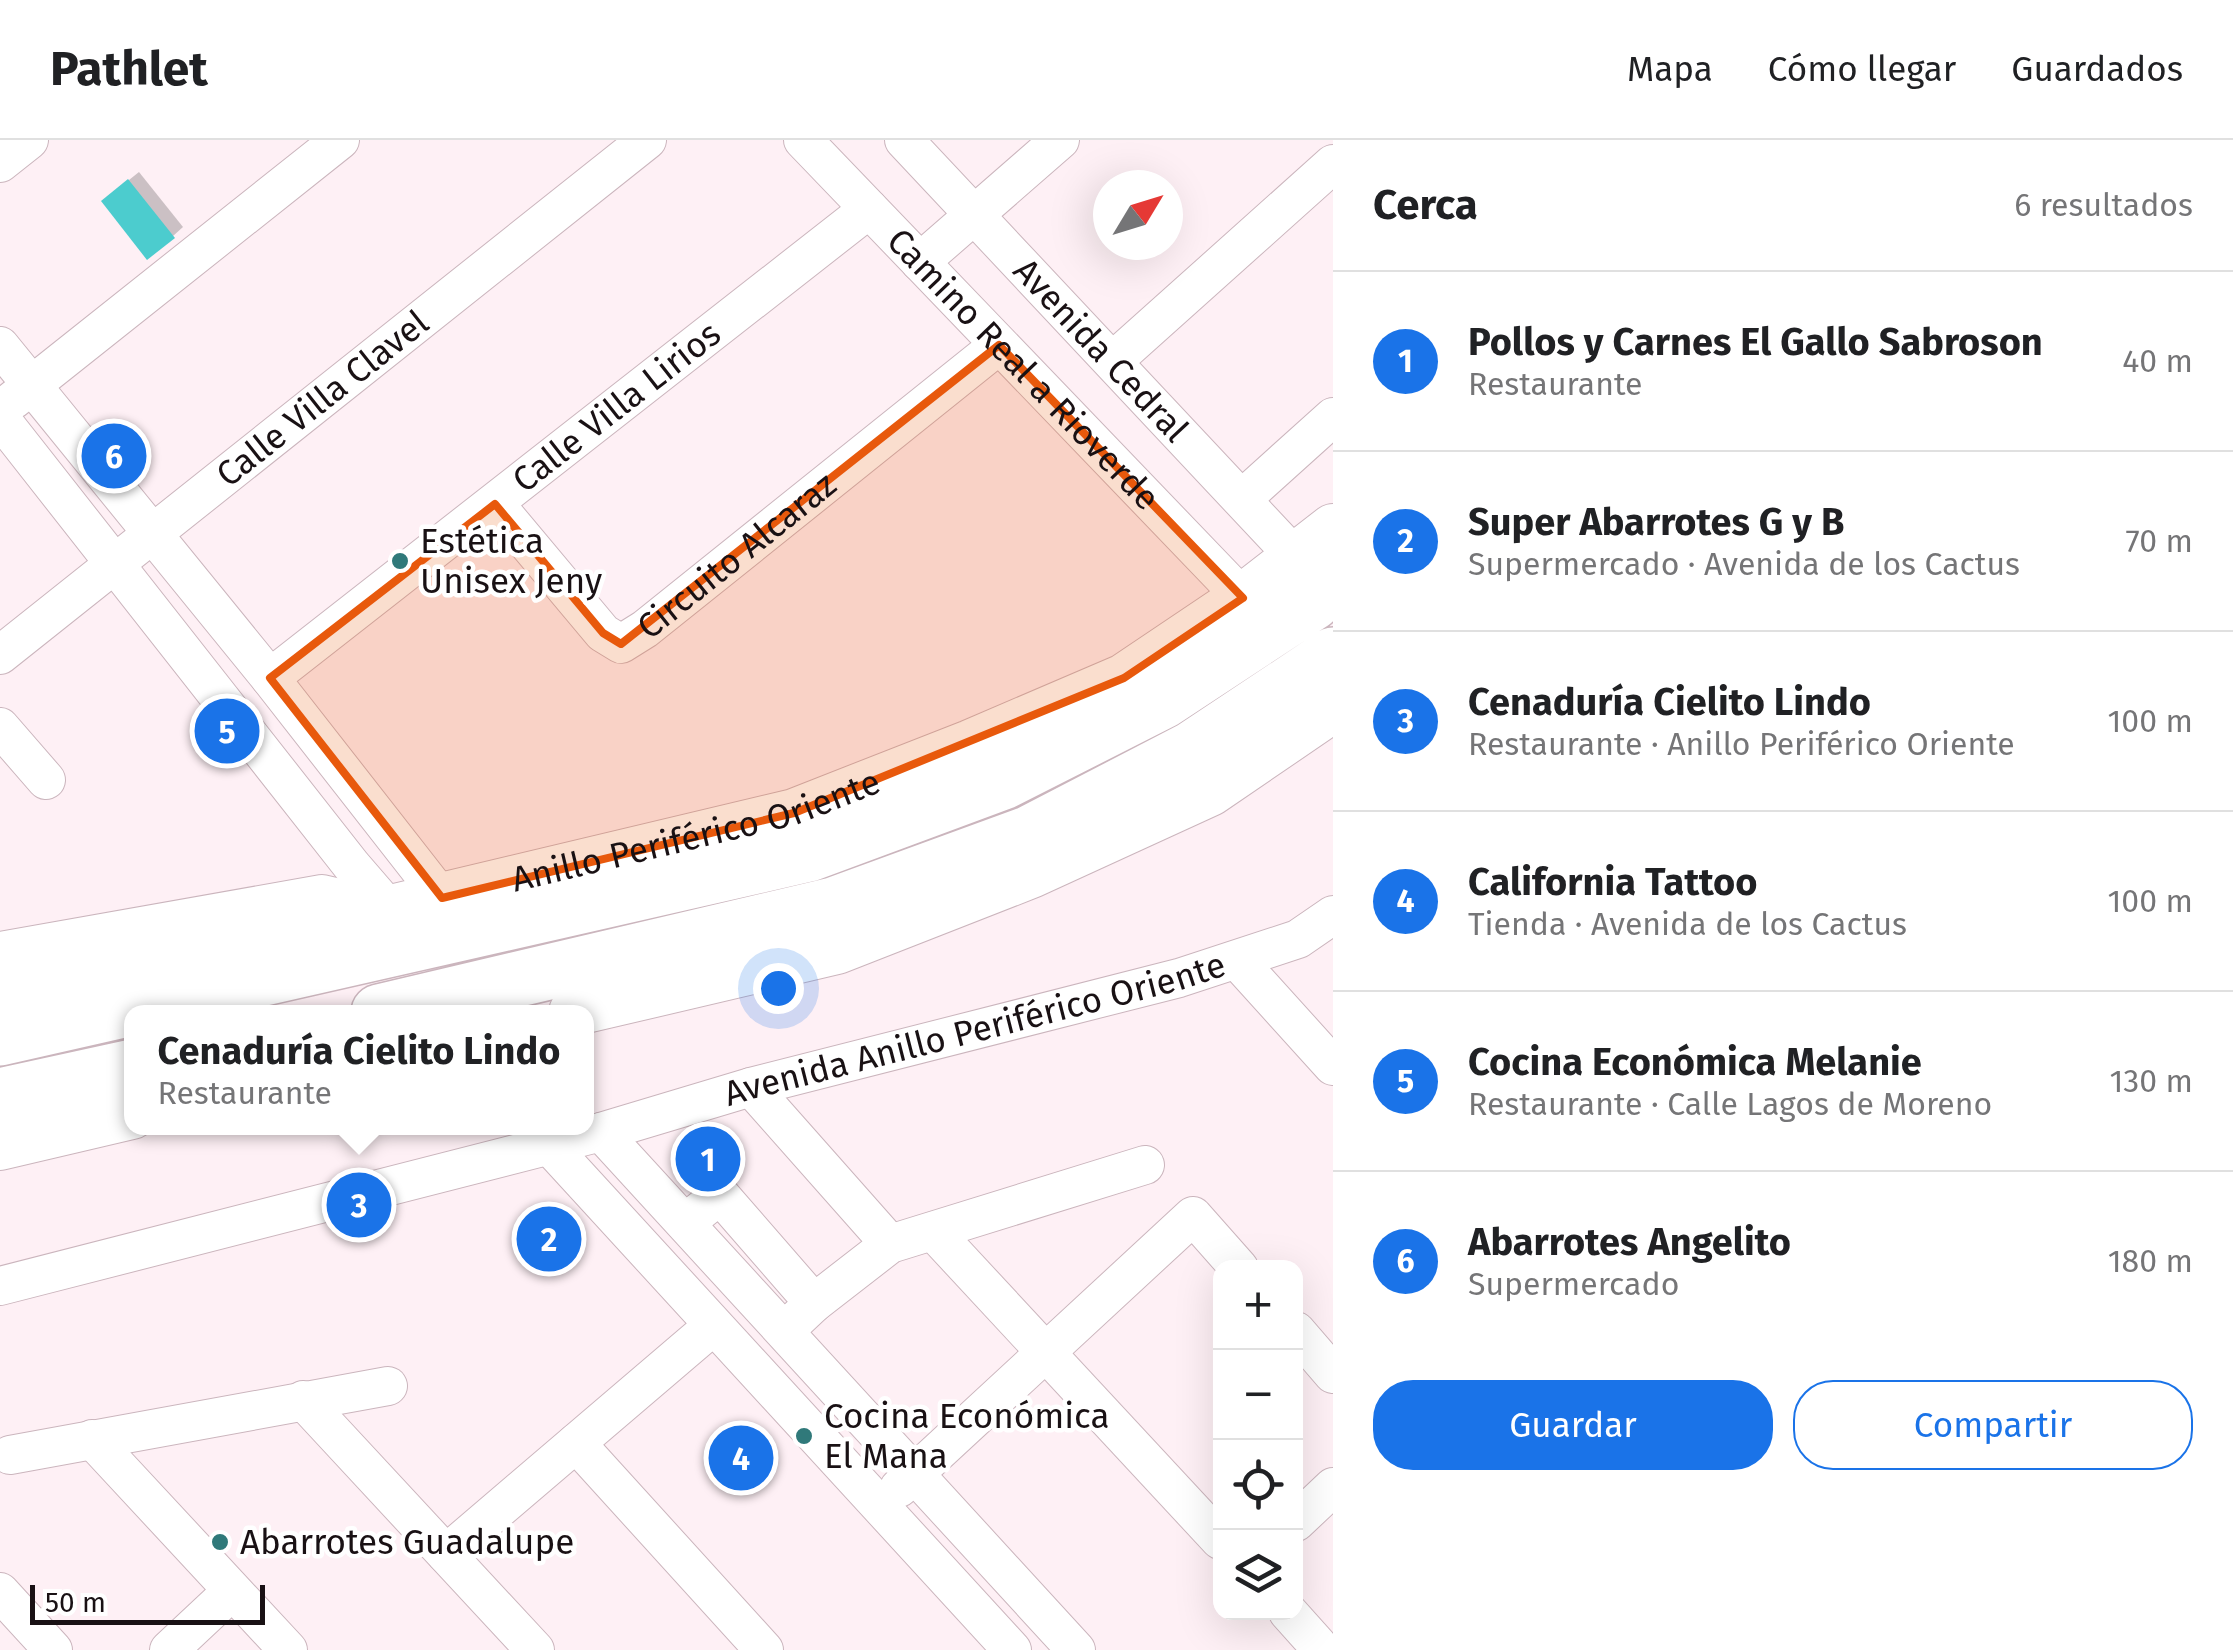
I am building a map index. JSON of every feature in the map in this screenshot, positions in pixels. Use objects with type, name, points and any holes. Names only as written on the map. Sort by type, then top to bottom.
[{"type":"highway","name":"Anillo Periférico Oriente","points":[[145,1005],[808,854],[1004,782],[1164,701],[1314,582]]},
{"type":"highway","points":[[409,1005],[833,905],[1028,834],[1192,749],[1333,656]]},
{"type":"highway","points":[[132,1005],[198,955]]},
{"type":"highway","name":"Anillo Periférico Oriente","points":[[0,1038],[124,1010]]},
{"type":"highway","points":[[0,1096],[124,1069]]},
{"type":"main road","name":"Anillo Periférico Oriente","points":[[0,994],[198,955],[794,813],[1124,678],[1244,598],[1314,582],[1333,528]]},
{"type":"main road","points":[[594,1007],[837,950],[1031,874],[1210,792],[1333,708]]},
{"type":"main road","points":[[0,1146],[124,1117]]},
{"type":"street","points":[[0,163],[29,140]]},
{"type":"street","points":[[340,140],[31,385],[0,414],[390,910]]},
{"type":"street","name":"Calle Villa Clavel","points":[[0,655],[647,140]]},
{"type":"street","name":"Camino Real a Rioverde","points":[[803,140],[1244,598]]},
{"type":"street","name":"Avenida Cedral","points":[[904,140],[1242,499],[1314,582]]},
{"type":"street","points":[[920,262],[1060,140]]},
{"type":"street","points":[[1113,361],[1333,164]]},
{"type":"street","name":"Calle Villa Lirios","points":[[270,678],[870,209]]},
{"type":"street","name":"Circuito Alcaraz","points":[[495,504],[603,633],[621,644],[645,629],[999,345]]},
{"type":"street","points":[[0,346],[270,678],[442,898]]},
{"type":"street","points":[[1242,499],[1333,416]]},
{"type":"street","points":[[0,727],[46,780]]},
{"type":"street","points":[[0,951],[322,894],[390,910]]},
{"type":"street","name":"Avenida Anillo Periférico Oriente","points":[[594,1134],[751,1087],[1238,961],[1298,939],[1333,915]]},
{"type":"street","points":[[1238,961],[1333,1066]]},
{"type":"street","points":[[751,1087],[890,1244]]},
{"type":"street","points":[[602,1132],[1076,1650]]},
{"type":"street","name":"Avenida Anillo Periférico Oriente","points":[[548,1144],[588,1135]]},
{"type":"street","points":[[0,1286],[548,1144],[1012,1650]]},
{"type":"street","points":[[783,1330],[890,1244],[1145,1165]]},
{"type":"street","points":[[685,1223],[720,1195],[814,1303]]},
{"type":"street","points":[[879,1507],[1192,1216],[1232,1260]]},
{"type":"street","points":[[934,1232],[1213,1532]]},
{"type":"street","points":[[446,1554],[714,1326]]},
{"type":"street","points":[[1303,1339],[1333,1374]]},
{"type":"street","points":[[10,1456],[388,1386]]},
{"type":"street","points":[[303,1400],[534,1650]]},
{"type":"street","points":[[92,1440],[288,1650]]},
{"type":"street","points":[[576,1442],[764,1650]]},
{"type":"street","points":[[1303,1516],[1333,1488]]},
{"type":"street","points":[[170,1650],[232,1591]]},
{"type":"street","points":[[0,1592],[53,1650]]},
{"type":"street","points":[[1295,1620],[1322,1650]]},
{"type":"highlighted area","points":[[999,345],[1243,598],[1124,678],[794,813],[442,898],[270,678],[495,504],[603,633],[621,644]]},
{"type":"building","points":[[128,179],[175,238],[147,260],[101,201]]},
{"type":"place","name":"Abarrotes Angelito","points":[[114,456]]},
{"type":"place","name":"Estética Unisex Jeny","points":[[400,561]]},
{"type":"place","name":"Cocina Económica Melanie","points":[[227,731]]},
{"type":"place","name":"Pollos y Carnes El Gallo Sabroson","points":[[708,1159]]},
{"type":"place","name":"Cenaduría Cielito Lindo","points":[[359,1205]]},
{"type":"place","name":"Super Abarrotes G y B","points":[[549,1239]]},
{"type":"place","name":"Cocina Económica El Mana","points":[[804,1436]]},
{"type":"place","name":"California Tattoo","points":[[741,1458]]},
{"type":"place","name":"Abarrotes Guadalupe","points":[[220,1542]]}]
